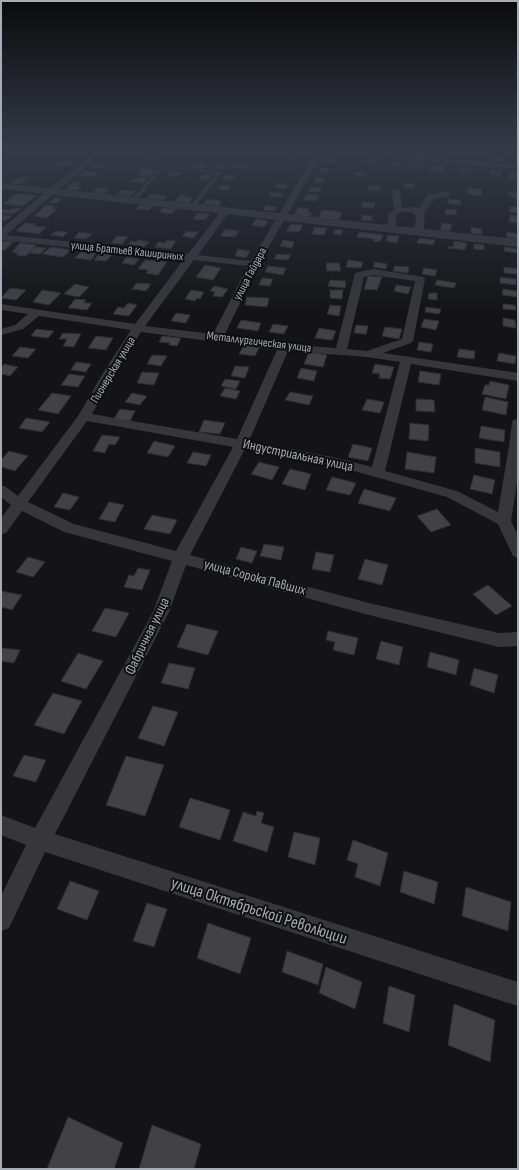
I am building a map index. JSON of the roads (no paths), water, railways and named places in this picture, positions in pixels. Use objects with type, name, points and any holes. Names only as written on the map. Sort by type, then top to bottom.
[{"type":"street","points":[[1,236],[36,204]]},
{"type":"street","points":[[155,204],[420,233],[518,242]]},
{"type":"street","name":"улица Гайдара","points":[[217,338],[254,264],[290,204]]},
{"type":"street","points":[[397,204],[398,210]]},
{"type":"street","points":[[420,233],[418,227],[421,217],[420,214],[427,204]]},
{"type":"street","points":[[387,229],[392,224],[392,214],[398,210],[412,209],[420,214]]},
{"type":"street","name":"Пионерская улица","points":[[1,529],[84,417],[112,368],[138,328],[190,257],[226,212]]},
{"type":"street","name":"улица Братьев Кашириных","points":[[1,236],[254,264]]},
{"type":"street","points":[[341,351],[359,276],[373,272],[420,279],[407,341],[367,354]]},
{"type":"street","name":"Металлургическая улица","points":[[1,307],[138,328],[284,347],[367,354],[518,376]]},
{"type":"street","points":[[1,332],[19,327],[37,312]]},
{"type":"street","name":"Фабричная улица","points":[[1,920],[40,840],[161,612],[181,557],[241,444],[284,347]]},
{"type":"street","points":[[377,473],[406,360]]},
{"type":"street","name":"Индустриальная улица","points":[[84,417],[337,462],[452,494],[504,521]]},
{"type":"street","points":[[518,423],[516,446],[504,521],[518,552]]},
{"type":"street","name":"улица Сорока Павших","points":[[1,490],[19,504],[69,528],[369,609],[499,640],[518,639]]},
{"type":"street","name":"улица Октябрьской Революции","points":[[1,825],[40,840],[518,994]]},
{"type":"lane","points":[[191,208],[194,204]]}]
